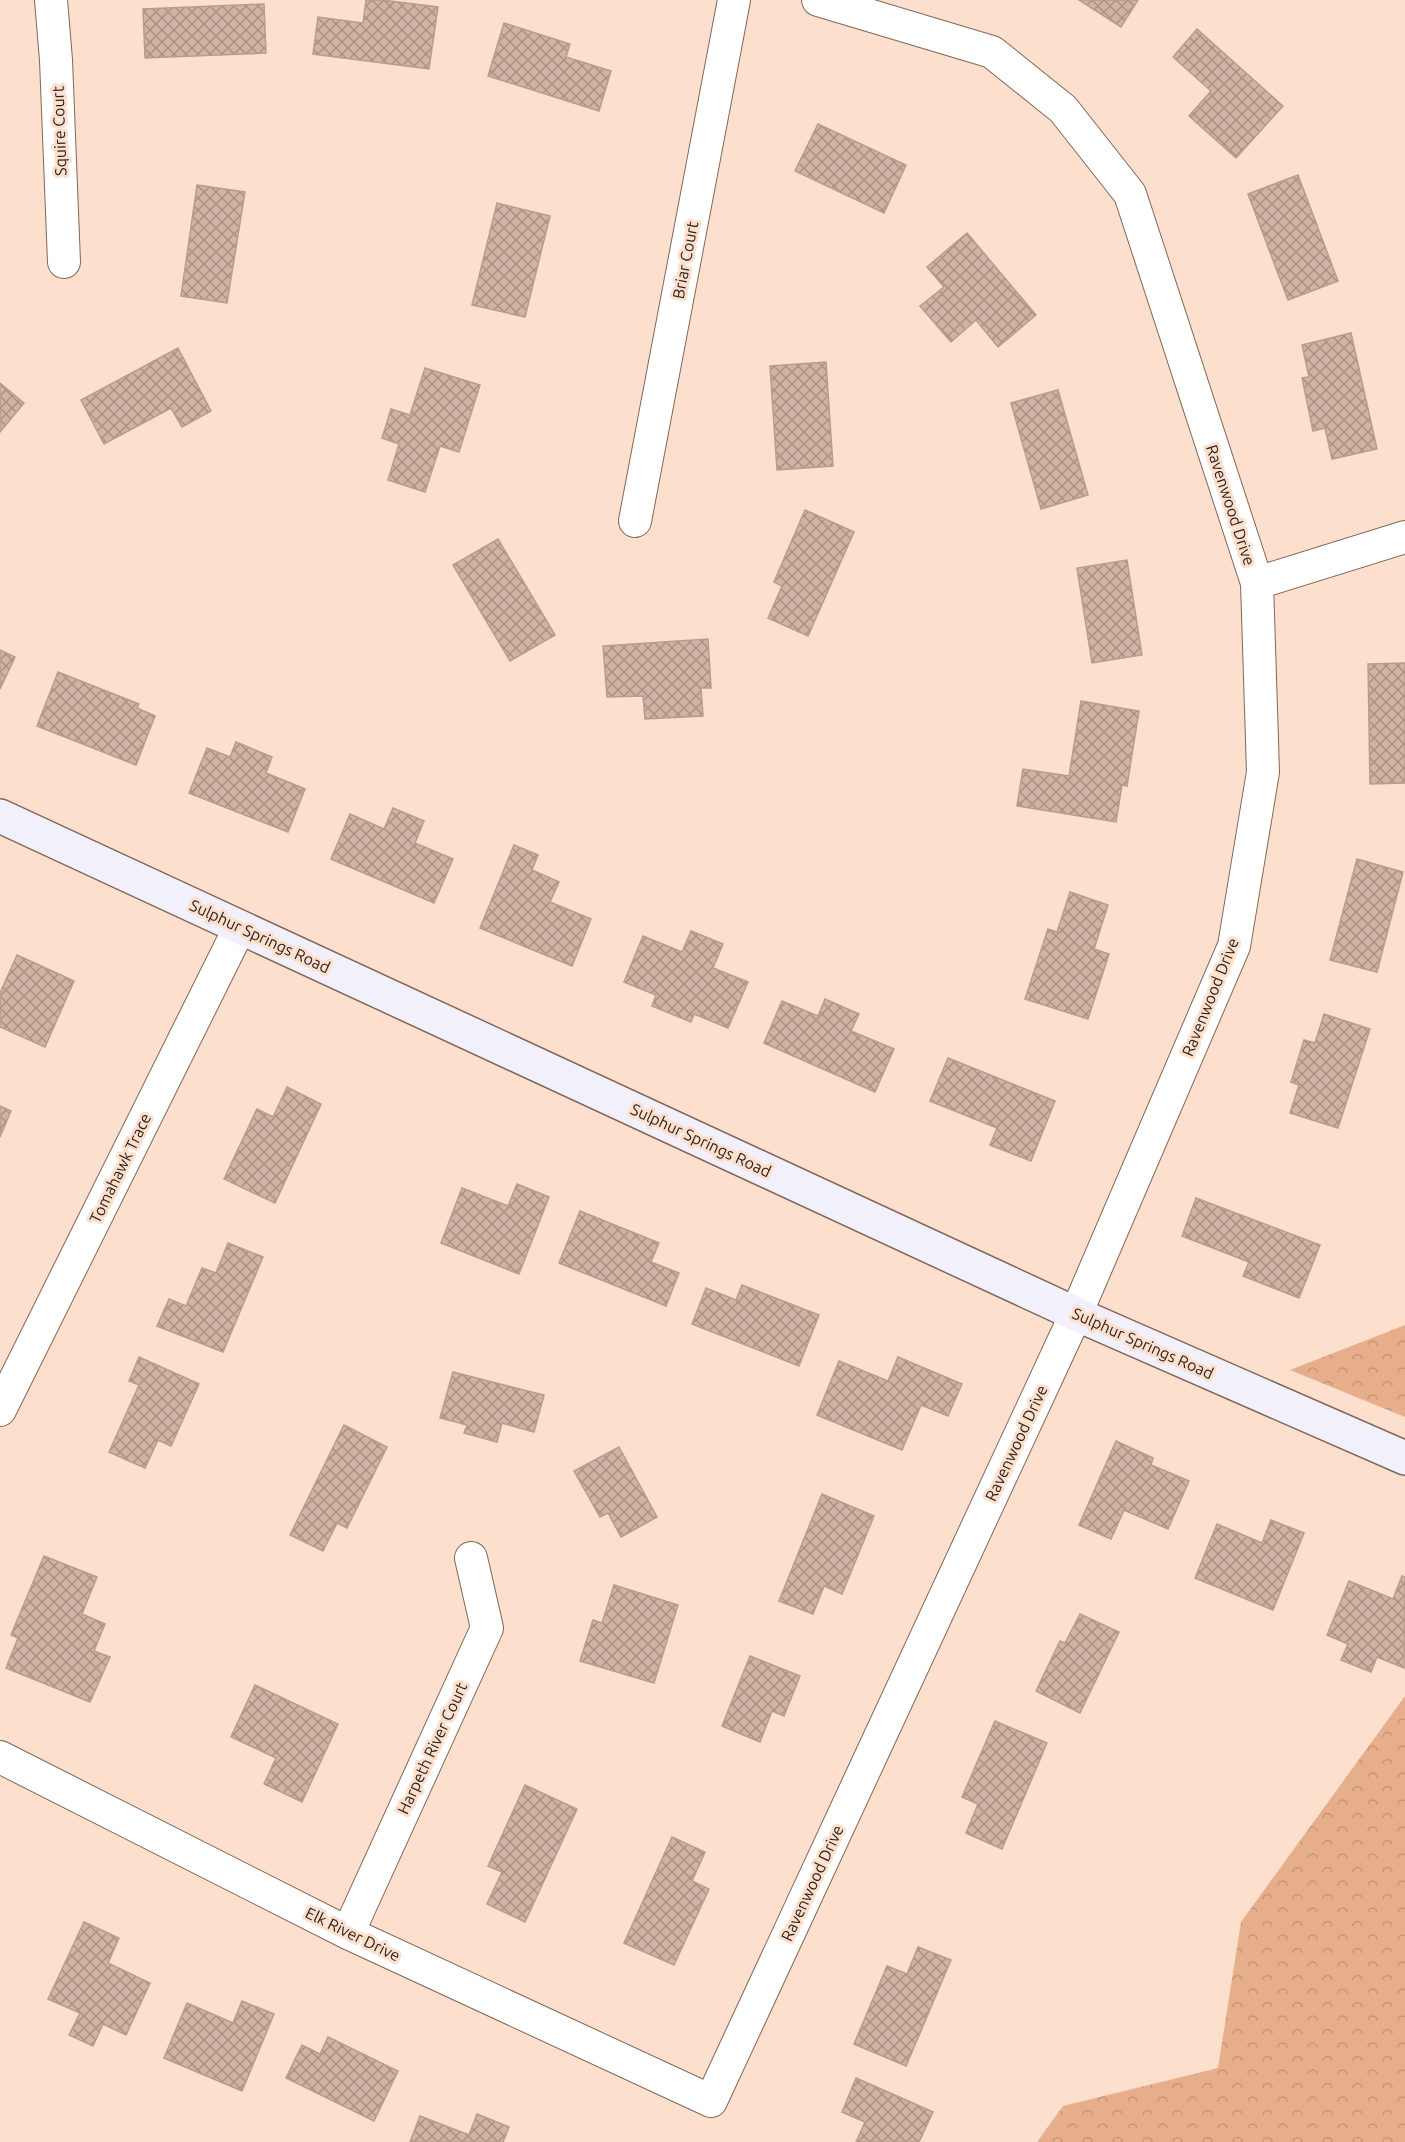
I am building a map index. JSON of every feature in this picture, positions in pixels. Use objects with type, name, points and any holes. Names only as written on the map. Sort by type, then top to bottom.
[{"type":"street","name":"Squire Court","points":[[51,0],[56,60],[64,262]]},
{"type":"street","name":"Briar Court","points":[[635,521],[734,0]]},
{"type":"street","name":"Ravenwood Drive","points":[[711,2101],[1076,1314],[1234,946],[1263,772],[1257,583],[1130,194],[1063,109],[992,52],[818,0]]},
{"type":"street","points":[[1257,583],[1405,537]]},
{"type":"street","name":"Sulphur Springs Road","points":[[0,816],[1076,1314],[1405,1458]]},
{"type":"street","name":"Tomahawk Trace","points":[[0,1410],[240,927]]},
{"type":"street","name":"Harpeth River Court","points":[[348,1933],[487,1628],[471,1558]]},
{"type":"street","name":"Elk River Drive","points":[[0,1757],[348,1933],[711,2101]]},
{"type":"green space","points":[[1405,1325],[1405,1417],[1290,1370]]},
{"type":"green space","points":[[1405,1696],[1405,2142],[1037,2142],[1063,2106],[1218,2068],[1241,1922]]},
{"type":"building","points":[[366,0],[438,7],[429,69],[313,54],[318,17],[363,23]]},
{"type":"building","points":[[1079,0],[1138,0],[1121,27]]},
{"type":"building","points":[[264,4],[266,53],[145,58],[143,9]]},
{"type":"building","points":[[504,23],[570,44],[566,57],[611,71],[599,111],[488,76]]},
{"type":"building","points":[[1197,29],[1283,106],[1236,158],[1189,116],[1211,91],[1173,57]]},
{"type":"building","points":[[818,124],[906,165],[884,213],[795,171]]},
{"type":"building","points":[[1298,175],[1338,281],[1288,300],[1248,194]]},
{"type":"building","points":[[197,185],[245,192],[227,303],[181,296]]},
{"type":"building","points":[[497,203],[550,216],[525,317],[472,305]]},
{"type":"building","points":[[967,233],[1036,315],[998,347],[976,320],[951,342],[920,306],[944,287],[927,267]]},
{"type":"building","points":[[1351,333],[1377,449],[1332,459],[1325,428],[1313,431],[1302,378],[1309,377],[1302,345]]},
{"type":"building","points":[[178,348],[211,411],[182,427],[171,408],[104,444],[81,400]]},
{"type":"building","points":[[826,362],[833,466],[777,470],[770,366]]},
{"type":"building","points":[[425,368],[480,385],[459,452],[440,446],[425,492],[388,480],[399,444],[382,438],[391,409],[410,415]]},
{"type":"building","points":[[0,383],[24,403],[0,432]]},
{"type":"building","points":[[1058,390],[1088,495],[1041,509],[1011,403]]},
{"type":"building","points":[[805,510],[854,532],[808,636],[768,618],[782,586],[774,582]]},
{"type":"building","points":[[498,539],[555,635],[510,661],[453,565]]},
{"type":"building","points":[[1127,560],[1142,655],[1092,663],[1077,568]]},
{"type":"building","points":[[708,639],[711,688],[701,688],[703,716],[645,719],[643,696],[607,697],[603,646]]},
{"type":"building","points":[[0,650],[15,657],[0,689]]},
{"type":"building","points":[[1405,663],[1405,783],[1370,784],[1368,664]]},
{"type":"building","points":[[58,672],[139,704],[137,708],[155,716],[136,765],[37,726]]},
{"type":"building","points":[[1081,701],[1139,711],[1127,786],[1122,785],[1116,822],[1017,806],[1023,769],[1069,776]]},
{"type":"building","points":[[236,742],[272,757],[266,773],[305,789],[288,832],[189,793],[207,748],[230,757]]},
{"type":"building","points":[[393,808],[424,821],[415,843],[453,859],[434,903],[331,859],[350,814],[384,829]]},
{"type":"building","points":[[514,845],[538,855],[532,870],[559,882],[550,902],[591,919],[572,966],[480,928]]},
{"type":"building","points":[[1357,859],[1403,872],[1377,972],[1330,960]]},
{"type":"building","points":[[1070,892],[1108,905],[1094,949],[1109,954],[1088,1019],[1025,999],[1048,929],[1057,932]]},
{"type":"building","points":[[691,931],[723,944],[713,968],[748,982],[728,1028],[694,1014],[691,1022],[652,1006],[656,995],[624,982],[643,936],[682,952]]},
{"type":"building","points":[[17,955],[74,981],[45,1047],[0,1027],[0,993]]},
{"type":"building","points":[[825,999],[859,1014],[851,1031],[894,1049],[875,1092],[764,1043],[782,1001],[818,1016]]},
{"type":"building","points":[[1324,1014],[1370,1029],[1338,1128],[1290,1113],[1299,1085],[1291,1082],[1304,1040],[1315,1043]]},
{"type":"building","points":[[948,1058],[1055,1101],[1031,1161],[990,1145],[997,1128],[930,1101]]},
{"type":"building","points":[[287,1087],[321,1104],[275,1203],[224,1179],[257,1109],[273,1117]]},
{"type":"building","points":[[0,1106],[11,1111],[0,1137]]},
{"type":"building","points":[[517,1184],[549,1197],[519,1274],[441,1243],[462,1188],[508,1206]]},
{"type":"building","points":[[1196,1198],[1320,1245],[1299,1298],[1243,1276],[1249,1262],[1182,1236]]},
{"type":"building","points":[[580,1211],[659,1243],[651,1262],[679,1273],[666,1306],[559,1263]]},
{"type":"building","points":[[228,1243],[263,1257],[223,1352],[157,1326],[169,1299],[186,1306],[202,1268],[216,1273]]},
{"type":"building","points":[[742,1285],[819,1315],[799,1366],[692,1324],[706,1288],[736,1300]]},
{"type":"building","points":[[139,1357],[199,1384],[171,1446],[158,1440],[145,1468],[109,1452],[139,1385],[129,1381]]},
{"type":"building","points":[[898,1357],[962,1384],[948,1416],[921,1405],[902,1450],[817,1415],[839,1361],[888,1381]]},
{"type":"building","points":[[453,1372],[544,1395],[534,1432],[502,1423],[497,1442],[464,1433],[467,1425],[440,1418]]},
{"type":"building","points":[[344,1425],[387,1447],[347,1528],[337,1523],[323,1551],[290,1535]]},
{"type":"building","points":[[1116,1441],[1153,1458],[1151,1465],[1189,1481],[1168,1529],[1124,1510],[1111,1539],[1079,1525]]},
{"type":"building","points":[[619,1447],[657,1517],[621,1537],[608,1513],[600,1517],[574,1471]]},
{"type":"building","points":[[822,1494],[874,1516],[842,1594],[824,1586],[813,1614],[779,1601]]},
{"type":"building","points":[[1271,1520],[1304,1533],[1273,1610],[1195,1578],[1217,1524],[1262,1543]]},
{"type":"building","points":[[44,1556],[97,1577],[82,1614],[105,1624],[94,1651],[110,1657],[90,1702],[6,1668],[18,1638],[11,1635]]},
{"type":"building","points":[[1402,1576],[1405,1577],[1404,1668],[1377,1657],[1371,1672],[1341,1660],[1348,1644],[1327,1635],[1349,1581],[1393,1599]]},
{"type":"building","points":[[614,1585],[678,1605],[654,1683],[580,1661],[593,1620],[602,1623]]},
{"type":"building","points":[[1080,1614],[1119,1632],[1080,1713],[1036,1691],[1060,1641],[1065,1643]]},
{"type":"building","points":[[750,1656],[800,1676],[784,1716],[772,1711],[760,1742],[722,1726]]},
{"type":"building","points":[[255,1685],[338,1724],[302,1802],[264,1784],[276,1758],[231,1737]]},
{"type":"building","points":[[995,1721],[1047,1743],[1002,1849],[966,1833],[978,1804],[962,1797]]},
{"type":"building","points":[[525,1785],[577,1809],[525,1922],[487,1904],[502,1872],[488,1866]]},
{"type":"building","points":[[672,1837],[705,1852],[692,1881],[709,1889],[674,1965],[624,1943]]},
{"type":"building","points":[[84,1922],[119,1938],[108,1963],[150,1983],[126,2035],[103,2024],[93,2046],[69,2035],[80,2013],[48,1999]]},
{"type":"building","points":[[918,1947],[951,1960],[906,2066],[854,2044],[887,1966],[907,1974]]},
{"type":"building","points":[[242,2001],[274,2014],[242,2091],[164,2058],[187,2003],[233,2023]]},
{"type":"building","points":[[328,2037],[398,2071],[374,2121],[286,2078],[302,2045],[320,2054]]},
{"type":"building","points":[[856,2078],[933,2112],[919,2142],[856,2142],[865,2122],[842,2112]]},
{"type":"building","points":[[477,2114],[509,2127],[503,2142],[410,2142],[420,2116],[469,2135]]}]
